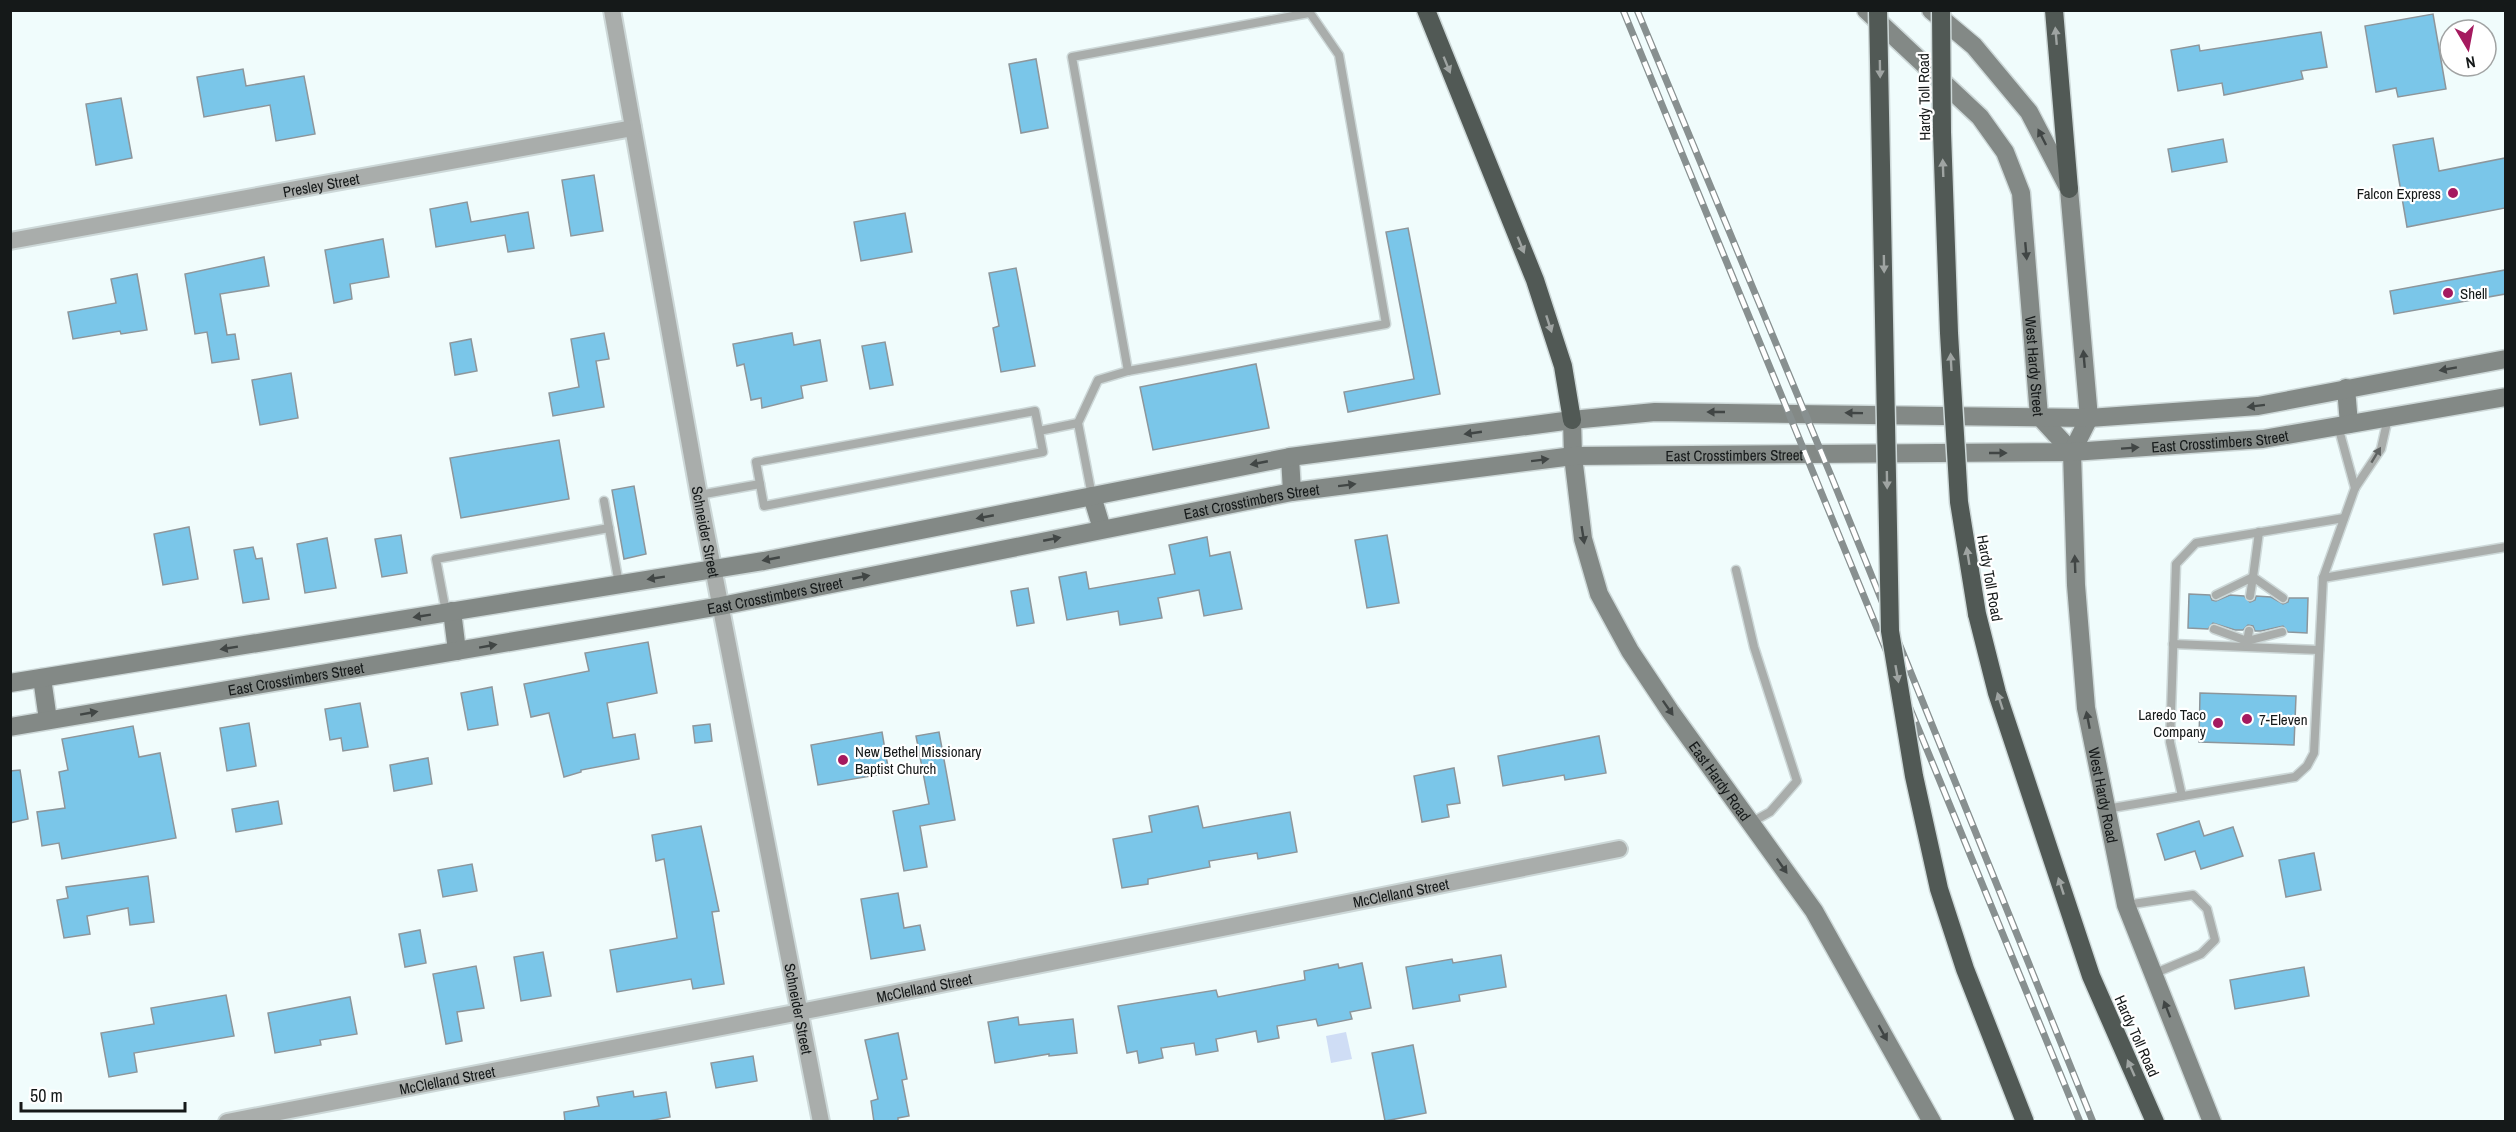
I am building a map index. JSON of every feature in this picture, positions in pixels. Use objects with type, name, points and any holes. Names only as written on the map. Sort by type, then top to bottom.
[{"type":"highway","points":[[1426,10],[1535,280],[1563,366],[1572,420]]},
{"type":"highway","points":[[1878,10],[1890,631],[1914,776],[1939,889],[1965,969],[2025,1122]]},
{"type":"highway","name":"Hardy Toll Road","points":[[1941,10],[1942,132],[1959,502],[1977,614],[1997,693],[2091,976],[2155,1122]]},
{"type":"highway","points":[[2054,10],[2069,189]]},
{"type":"main road","name":"West Hardy Street","points":[[1866,10],[1980,117],[2005,152],[2021,193],[2039,416],[2072,452]]},
{"type":"main road","points":[[1931,10],[1974,46],[2029,112],[2069,189],[2089,418],[2072,452]]},
{"type":"main road","points":[[10,683],[714,569],[1290,457],[1572,420],[1655,412],[2089,418],[2258,406],[2505,359]]},
{"type":"main road","points":[[2344,425],[2346,388]]},
{"type":"main road","name":"East Crosstimbers Street","points":[[10,727],[721,606],[1292,492],[1573,456],[2072,452],[2264,439],[2505,397]]},
{"type":"main road","name":"East Hardy Road","points":[[1572,420],[1573,456],[1582,539],[1599,594],[1630,651],[1814,911],[1932,1122]]},
{"type":"main road","name":"West Hardy Road","points":[[2072,452],[2076,585],[2086,708],[2126,905],[2212,1122]]},
{"type":"main road","points":[[1290,457],[1292,492]]},
{"type":"main road","points":[[1092,496],[1102,529]]},
{"type":"main road","points":[[449,612],[458,651]]},
{"type":"main road","points":[[42,678],[48,720]]},
{"type":"street","name":"Schneider Street","points":[[612,10],[699,495],[821,1122]]},
{"type":"street","name":"Presley Street","points":[[10,241],[633,128]]},
{"type":"street","name":"McClelland Street","points":[[227,1122],[800,1012],[1619,849]]},
{"type":"lane","points":[[1092,496],[1078,423],[1098,380],[1128,372],[1386,324],[1339,55],[1308,12],[1072,57],[1128,372]]},
{"type":"lane","points":[[1035,411],[1039,431],[1042,452],[764,506],[756,462],[1035,411]]},
{"type":"lane","points":[[2106,809],[2295,777],[2307,766],[2314,753],[2323,578],[2355,488],[2381,448],[2388,418]]},
{"type":"lane","points":[[1039,431],[1078,423]]},
{"type":"lane","points":[[2344,425],[2355,488]]},
{"type":"lane","points":[[699,495],[760,484]]},
{"type":"lane","points":[[604,501],[619,584]]},
{"type":"lane","points":[[2182,796],[2170,742],[2176,564],[2196,543],[2344,518]]},
{"type":"lane","points":[[449,612],[436,559],[609,528]]},
{"type":"lane","points":[[2250,596],[2259,532]]},
{"type":"lane","points":[[2323,578],[2505,547]]},
{"type":"lane","points":[[1736,570],[1754,647],[1797,781],[1770,812],[1752,822]]},
{"type":"lane","points":[[2216,595],[2253,577]]},
{"type":"lane","points":[[2253,577],[2283,598]]},
{"type":"lane","points":[[2214,629],[2247,644],[2282,632]]},
{"type":"lane","points":[[2247,644],[2249,630]]},
{"type":"lane","points":[[2173,644],[2247,644],[2319,650]]},
{"type":"lane","points":[[2126,905],[2193,895],[2207,909],[2215,940],[2201,954],[2153,974]]},
{"type":"water","points":[[1346,1032],[1352,1059],[1331,1063],[1326,1036]]},
{"type":"building","points":[[2433,14],[2438,43],[2438,78],[2444,78],[2446,89],[2398,97],[2396,88],[2376,92],[2365,26]]},
{"type":"building","points":[[2321,32],[2327,67],[2301,71],[2303,79],[2224,95],[2222,83],[2178,91],[2171,50],[2199,45],[2200,51]]},
{"type":"building","points":[[1036,59],[1048,128],[1021,133],[1009,64]]},
{"type":"building","points":[[243,69],[246,86],[304,76],[315,134],[276,141],[270,105],[204,117],[197,77]]},
{"type":"building","points":[[121,98],[132,158],[96,165],[86,104]]},
{"type":"building","name":"Falcon Express","points":[[2433,138],[2439,171],[2505,158],[2505,208],[2407,227],[2393,145]]},
{"type":"building","points":[[2223,139],[2227,162],[2172,172],[2168,149]]},
{"type":"building","points":[[594,175],[603,231],[571,236],[562,180]]},
{"type":"building","points":[[467,202],[471,222],[528,212],[534,248],[508,252],[505,235],[436,247],[430,209]]},
{"type":"building","points":[[905,213],[912,252],[861,261],[854,222]]},
{"type":"building","points":[[1408,228],[1440,394],[1348,412],[1344,392],[1414,379],[1386,232]]},
{"type":"building","points":[[383,239],[389,277],[350,284],[352,299],[334,303],[325,250]]},
{"type":"building","points":[[264,257],[269,286],[220,294],[227,335],[235,334],[239,359],[212,363],[207,332],[195,334],[185,274]]},
{"type":"building","points":[[1016,268],[1035,366],[1001,372],[993,328],[999,326],[989,273]]},
{"type":"building","name":"Shell","points":[[2505,270],[2505,294],[2394,314],[2390,291]]},
{"type":"building","points":[[137,274],[147,330],[121,334],[120,331],[73,339],[68,312],[116,303],[111,279]]},
{"type":"building","points":[[604,333],[609,359],[596,361],[604,407],[553,416],[549,393],[579,387],[571,339]]},
{"type":"building","points":[[792,333],[794,345],[820,340],[827,381],[801,386],[803,398],[762,408],[761,398],[751,400],[744,364],[737,366],[733,344]]},
{"type":"building","points":[[471,339],[477,371],[455,375],[450,343]]},
{"type":"building","points":[[885,342],[893,385],[870,389],[862,346]]},
{"type":"building","points":[[1256,364],[1269,428],[1153,450],[1140,387]]},
{"type":"building","points":[[291,373],[298,418],[260,425],[252,380]]},
{"type":"building","points":[[559,440],[569,499],[461,518],[450,458]]},
{"type":"building","points":[[634,486],[646,554],[624,559],[612,490]]},
{"type":"building","points":[[189,527],[198,579],[163,585],[154,534]]},
{"type":"building","points":[[401,535],[407,573],[382,577],[375,539]]},
{"type":"building","points":[[1387,535],[1399,603],[1367,608],[1355,540]]},
{"type":"building","points":[[1207,537],[1210,556],[1230,552],[1242,609],[1204,616],[1199,590],[1158,598],[1162,618],[1120,625],[1118,611],[1067,620],[1059,577],[1086,572],[1089,589],[1175,574],[1169,545]]},
{"type":"building","points":[[327,538],[336,588],[305,593],[297,544]]},
{"type":"building","points":[[253,547],[256,559],[262,558],[269,599],[243,603],[234,550]]},
{"type":"building","points":[[1028,588],[1034,623],[1017,626],[1011,591]]},
{"type":"building","points":[[2189,594],[2210,595],[2212,600],[2216,601],[2230,595],[2244,596],[2250,602],[2255,600],[2256,596],[2271,597],[2283,604],[2288,602],[2289,598],[2308,598],[2307,633],[2288,632],[2283,626],[2255,631],[2253,626],[2248,625],[2243,630],[2235,630],[2213,623],[2208,629],[2188,628]]},
{"type":"building","points":[[648,642],[657,693],[607,703],[613,738],[635,734],[639,759],[581,770],[581,772],[564,777],[549,713],[531,717],[524,684],[589,671],[585,653]]},
{"type":"building","points":[[492,687],[498,725],[468,730],[461,693]]},
{"type":"building","name":"7-Eleven","points":[[2200,693],[2296,696],[2294,745],[2199,742]]},
{"type":"building","points":[[360,703],[368,747],[343,751],[341,738],[330,740],[325,709]]},
{"type":"building","points":[[249,723],[256,766],[227,771],[220,728]]},
{"type":"building","points":[[710,724],[712,741],[695,743],[693,726]]},
{"type":"building","points":[[133,726],[139,757],[160,753],[176,838],[62,859],[59,843],[42,846],[37,812],[65,808],[59,772],[68,770],[62,739]]},
{"type":"building","points":[[882,732],[889,773],[818,785],[811,745]]},
{"type":"building","points":[[939,732],[955,820],[920,826],[927,867],[904,871],[893,811],[929,804],[916,736]]},
{"type":"building","points":[[1599,736],[1606,773],[1565,780],[1564,775],[1503,786],[1498,756]]},
{"type":"building","points":[[428,758],[432,784],[394,791],[390,765]]},
{"type":"building","points":[[1454,768],[1460,803],[1447,805],[1449,817],[1422,822],[1414,776]]},
{"type":"building","points":[[20,770],[28,819],[10,823],[10,771]]},
{"type":"building","points":[[278,801],[282,824],[236,832],[232,809]]},
{"type":"building","points":[[1198,806],[1203,828],[1290,812],[1297,852],[1258,859],[1257,853],[1209,861],[1210,867],[1148,879],[1148,884],[1122,888],[1113,839],[1152,832],[1149,816]]},
{"type":"building","points":[[2199,821],[2204,836],[2233,827],[2243,856],[2201,869],[2195,851],[2165,860],[2157,834]]},
{"type":"building","points":[[701,826],[719,911],[712,912],[724,984],[693,989],[691,979],[617,992],[610,950],[677,938],[664,859],[656,861],[652,835]]},
{"type":"building","points":[[2314,853],[2321,890],[2286,897],[2279,860]]},
{"type":"building","points":[[472,864],[477,891],[443,897],[438,870]]},
{"type":"building","points":[[148,876],[154,922],[130,925],[128,908],[87,916],[90,934],[64,938],[57,900],[68,898],[66,887]]},
{"type":"building","points":[[898,893],[904,928],[920,925],[925,950],[871,959],[861,899]]},
{"type":"building","points":[[420,930],[426,963],[405,967],[399,934]]},
{"type":"building","points":[[543,952],[551,996],[521,1001],[514,957]]},
{"type":"building","points":[[1501,955],[1506,987],[1459,995],[1460,1001],[1413,1009],[1406,967],[1452,959],[1453,963]]},
{"type":"building","points":[[1362,963],[1371,1008],[1350,1012],[1352,1019],[1318,1026],[1316,1019],[1277,1026],[1279,1038],[1258,1042],[1256,1031],[1216,1039],[1218,1051],[1196,1055],[1194,1043],[1161,1048],[1163,1058],[1139,1063],[1137,1051],[1127,1053],[1118,1006],[1216,990],[1218,997],[1305,980],[1304,971],[1338,964],[1339,968]]},
{"type":"building","points":[[476,966],[484,1008],[457,1012],[462,1041],[446,1044],[433,974]]},
{"type":"building","points":[[2304,967],[2309,996],[2235,1009],[2230,980]]},
{"type":"building","points":[[226,995],[234,1036],[134,1053],[137,1072],[109,1077],[101,1033],[154,1024],[151,1008]]},
{"type":"building","points":[[350,997],[357,1034],[320,1040],[321,1045],[275,1053],[268,1013]]},
{"type":"building","points":[[1018,1017],[1019,1025],[1073,1019],[1077,1053],[1049,1056],[1049,1054],[995,1063],[988,1022]]},
{"type":"building","points":[[898,1033],[907,1079],[902,1080],[909,1116],[898,1118],[898,1122],[874,1122],[871,1101],[878,1099],[865,1040]]},
{"type":"building","points":[[1413,1045],[1426,1113],[1385,1121],[1372,1053]]},
{"type":"building","points":[[753,1056],[757,1081],[716,1088],[711,1063]]},
{"type":"building","points":[[633,1091],[634,1097],[666,1092],[670,1117],[643,1122],[565,1122],[564,1112],[599,1106],[597,1097]]},
{"type":"railway","points":[[1623,10],[2080,1122]]},
{"type":"railway","points":[[1637,10],[1832,478],[2093,1122]]},
{"type":"place","name":"Falcon Express","points":[[2453,193]]},
{"type":"place","name":"Shell","points":[[2448,293]]},
{"type":"place","name":"7-Eleven","points":[[2247,719]]},
{"type":"place","name":"Laredo Taco Company","points":[[2218,723]]},
{"type":"place","name":"New Bethel Missionary Baptist Church","points":[[843,760]]}]
